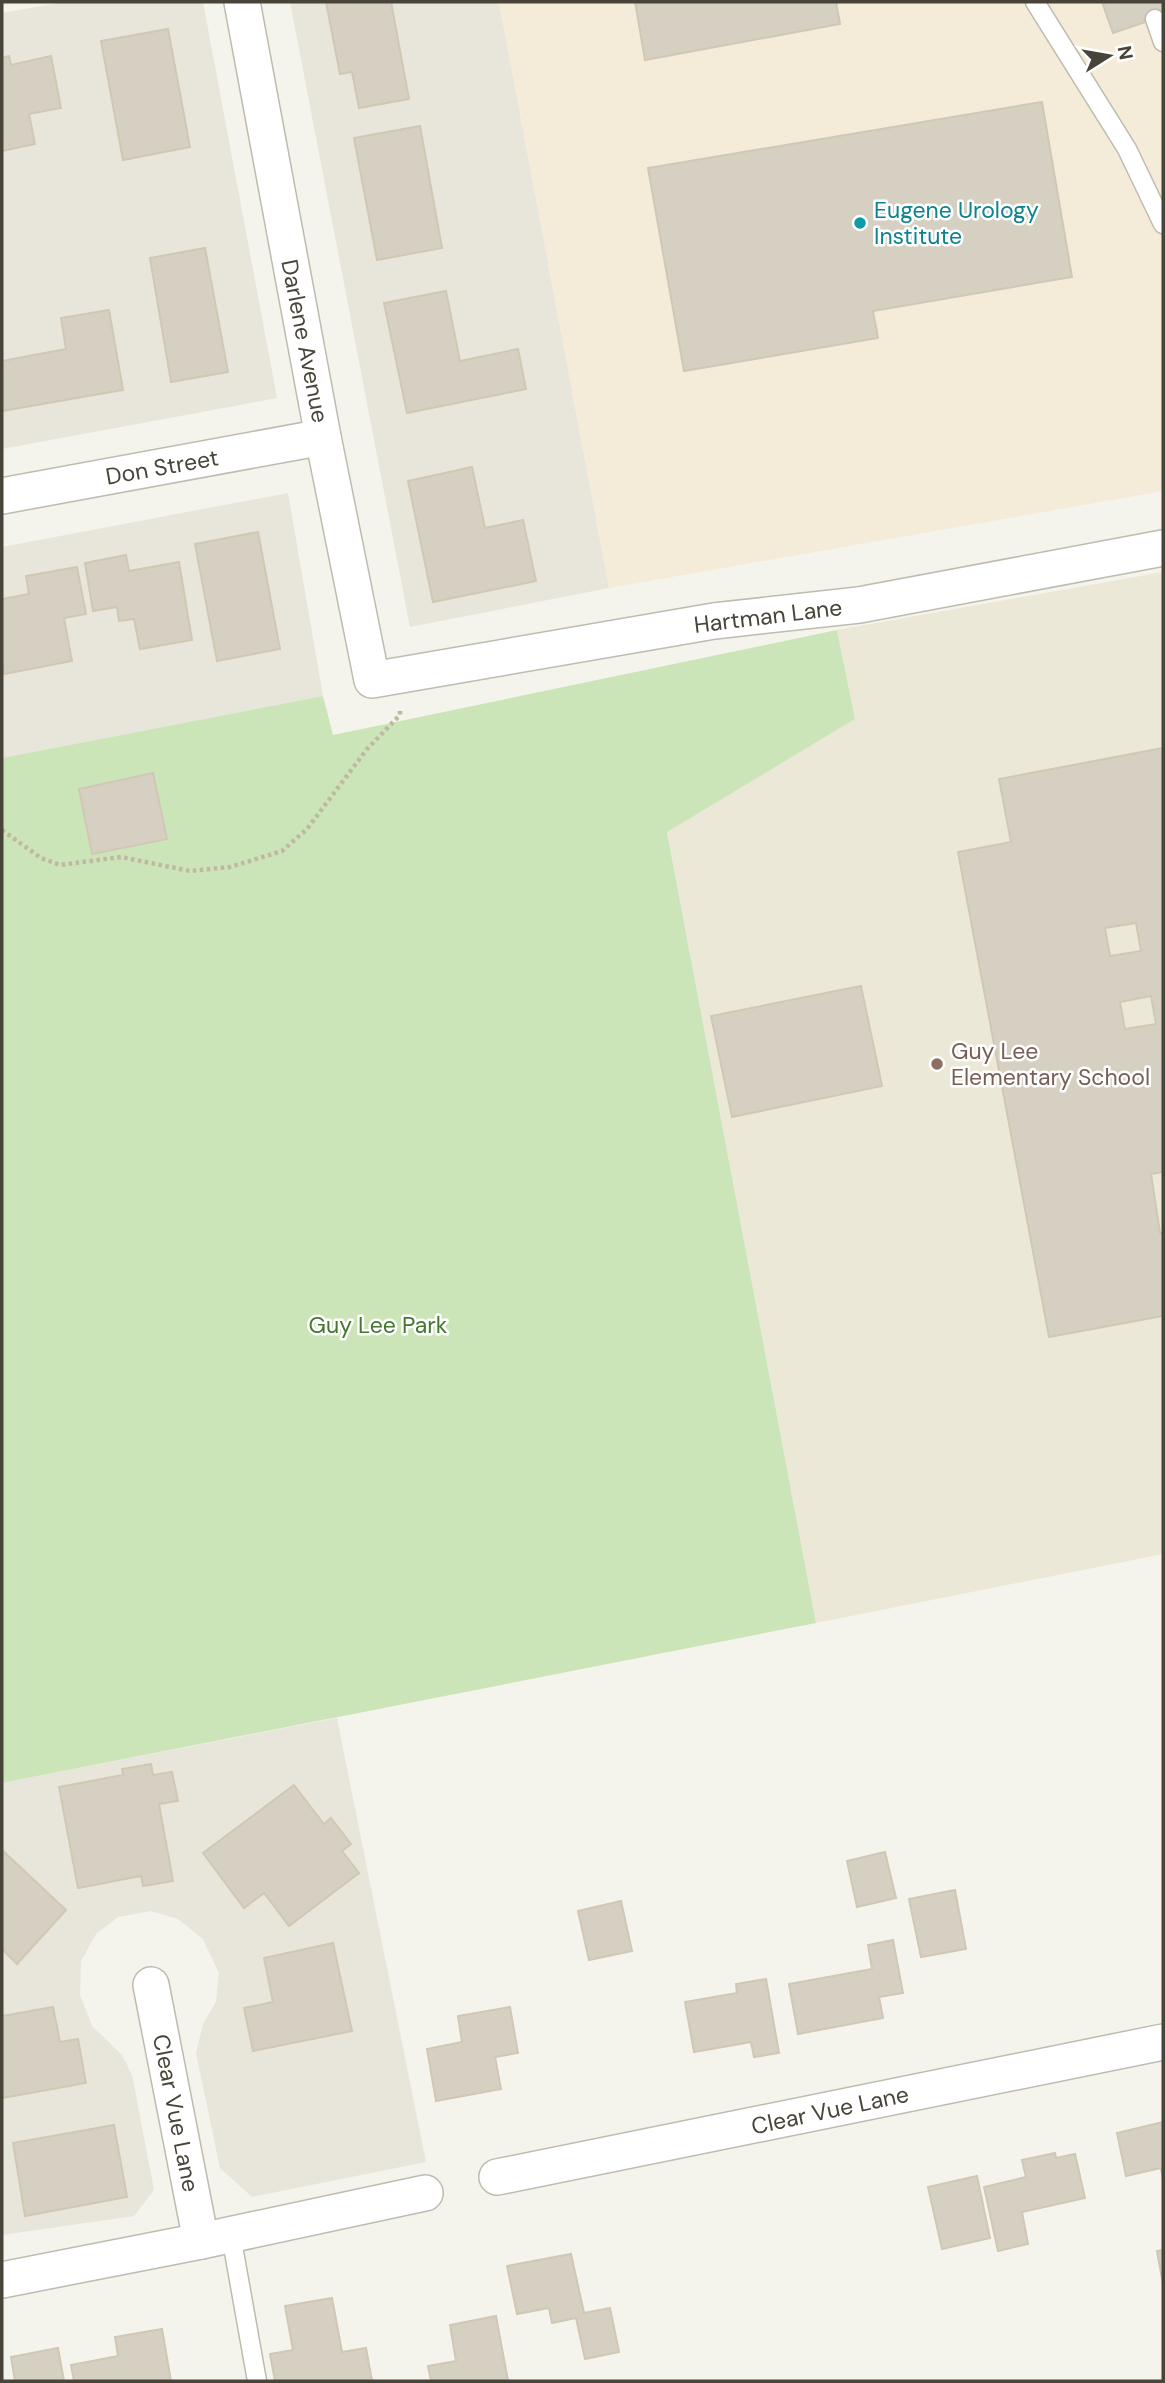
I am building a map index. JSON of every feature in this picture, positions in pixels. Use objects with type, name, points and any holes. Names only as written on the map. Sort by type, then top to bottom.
[{"type":"street","name":"Darlene Avenue","points":[[242,2],[323,437],[387,678]]},
{"type":"street","name":"Don Street","points":[[2,496],[323,437]]},
{"type":"street","name":"Hartman Lane","points":[[387,678],[714,621],[859,605],[1163,548]]},
{"type":"street","name":"Clear Vue Lane","points":[[151,1985],[216,2238]]},
{"type":"street","name":"Clear Vue Lane","points":[[497,2178],[1163,2042]]},
{"type":"street","points":[[2,2280],[425,2193]]},
{"type":"lane","points":[[1035,2],[1127,149],[1163,223]]},
{"type":"lane","points":[[1155,19],[1163,42]]},
{"type":"lane","points":[[216,2238],[257,2381]]},
{"type":"path","points":[[2,830],[41,858],[60,865],[121,857],[190,871],[230,867],[282,851],[307,829],[367,749],[400,715],[387,678]]},
{"type":"shaded area","points":[[64,2],[203,2],[277,398],[2,449],[2,13]]},
{"type":"shaded area","points":[[290,2],[499,2],[609,588],[410,627]]},
{"type":"shaded area","points":[[499,2],[1163,2],[1163,491],[609,588]]},
{"type":"shaded area","points":[[288,493],[323,696],[2,758],[2,547]]},
{"type":"shaded area","name":"Guy Lee Elementary School","points":[[1163,572],[1163,1554],[816,1623],[667,831],[855,719],[837,630]]},
{"type":"shaded area","points":[[337,1718],[426,2162],[252,2197],[220,2168],[196,2053],[203,2024],[216,2002],[219,1973],[203,1939],[178,1919],[151,1911],[118,1917],[96,1934],[81,1961],[80,1995],[92,2026],[122,2055],[132,2075],[154,2190],[134,2216],[2,2235],[2,1783]]},
{"type":"green space","name":"Guy Lee Park","points":[[837,630],[855,719],[667,832],[816,1623],[2,1783],[2,758],[323,696],[333,735]]},
{"type":"building","points":[[326,2],[391,2],[409,99],[359,108],[352,72],[340,74]]},
{"type":"building","points":[[635,2],[836,2],[840,24],[645,60]]},
{"type":"building","points":[[1102,2],[1163,2],[1163,16],[1113,33]]},
{"type":"building","points":[[168,29],[190,147],[123,160],[101,41]]},
{"type":"building","points":[[9,56],[11,65],[51,56],[61,108],[29,114],[35,144],[2,151],[2,58]]},
{"type":"building","name":"Eugene Urology Institute","points":[[1042,102],[1072,277],[873,311],[878,338],[684,371],[648,168]]},
{"type":"building","points":[[420,126],[442,248],[377,260],[354,138]]},
{"type":"building","points":[[205,248],[228,372],[171,382],[150,258]]},
{"type":"building","points":[[446,291],[460,361],[518,349],[526,389],[407,413],[384,303]]},
{"type":"building","points":[[109,310],[123,390],[2,411],[2,361],[66,349],[61,318]]},
{"type":"building","points":[[472,467],[485,528],[523,520],[536,581],[433,602],[408,481]]},
{"type":"building","points":[[258,532],[280,649],[217,661],[195,544]]},
{"type":"building","points":[[126,555],[129,571],[179,562],[192,640],[140,649],[134,619],[119,621],[117,607],[93,611],[85,563]]},
{"type":"building","points":[[77,567],[86,614],[64,618],[72,661],[4,674],[2,599],[29,594],[26,576]]},
{"type":"building","points":[[1163,748],[1163,1172],[1151,1174],[1160,1233],[1163,1233],[1163,1316],[1049,1337],[958,852],[1011,842],[999,779]],"holes":[[[1136,923],[1141,951],[1110,956],[1105,928]],[[1151,996],[1156,1024],[1125,1029],[1120,1002]]]},
{"type":"building","points":[[153,773],[167,839],[92,854],[79,789]]},
{"type":"building","points":[[861,986],[882,1086],[732,1117],[711,1016]]},
{"type":"building","points":[[151,1764],[153,1775],[172,1772],[178,1801],[159,1804],[173,1881],[143,1886],[141,1876],[78,1888],[59,1787],[123,1775],[122,1769]]},
{"type":"building","points":[[294,1785],[324,1824],[331,1818],[351,1844],[342,1851],[359,1873],[289,1926],[264,1893],[244,1908],[203,1853]]},
{"type":"building","points":[[2,1850],[66,1910],[17,1964],[2,1949]]},
{"type":"building","points":[[885,1852],[896,1898],[857,1907],[847,1861]]},
{"type":"building","points":[[955,1890],[966,1949],[921,1957],[909,1899]]},
{"type":"building","points":[[621,1901],[632,1951],[589,1960],[578,1911]]},
{"type":"building","points":[[893,1940],[903,1993],[879,1997],[883,2018],[798,2034],[789,1984],[872,1969],[868,1945]]},
{"type":"building","points":[[333,1943],[352,2031],[253,2051],[244,2008],[273,2002],[264,1958]]},
{"type":"building","points":[[766,1979],[779,2053],[754,2057],[751,2042],[694,2052],[685,2002],[737,1993],[736,1984]]},
{"type":"building","points":[[53,2007],[60,2042],[78,2039],[86,2083],[2,2098],[2,2016]]},
{"type":"building","points":[[510,2007],[518,2053],[495,2057],[501,2089],[436,2101],[427,2049],[462,2042],[458,2016]]},
{"type":"building","points":[[1163,2122],[1163,2180],[1161,2168],[1126,2176],[1117,2133]]},
{"type":"building","points":[[114,2125],[127,2197],[25,2216],[13,2143]]},
{"type":"building","points":[[1055,2153],[1056,2158],[1075,2154],[1085,2198],[1022,2212],[1028,2244],[998,2251],[984,2187],[1026,2177],[1022,2160]]},
{"type":"building","points":[[977,2176],[990,2238],[942,2249],[928,2187]]},
{"type":"building","points":[[1163,2250],[1163,2284],[1157,2251]]},
{"type":"building","points":[[571,2254],[584,2313],[610,2308],[619,2352],[585,2359],[576,2318],[552,2323],[549,2308],[517,2314],[507,2266]]},
{"type":"building","points":[[332,2298],[342,2352],[366,2348],[372,2381],[275,2381],[270,2354],[293,2350],[285,2306]]},
{"type":"building","points":[[496,2316],[508,2381],[431,2381],[428,2366],[456,2361],[450,2325]]},
{"type":"building","points":[[162,2329],[171,2381],[74,2381],[71,2365],[118,2356],[115,2337]]},
{"type":"building","points":[[58,2348],[64,2381],[15,2381],[11,2357]]},
{"type":"place","name":"Eugene Urology Institute","points":[[860,223]]},
{"type":"place","name":"Guy Lee Elementary School","points":[[937,1064]]}]
